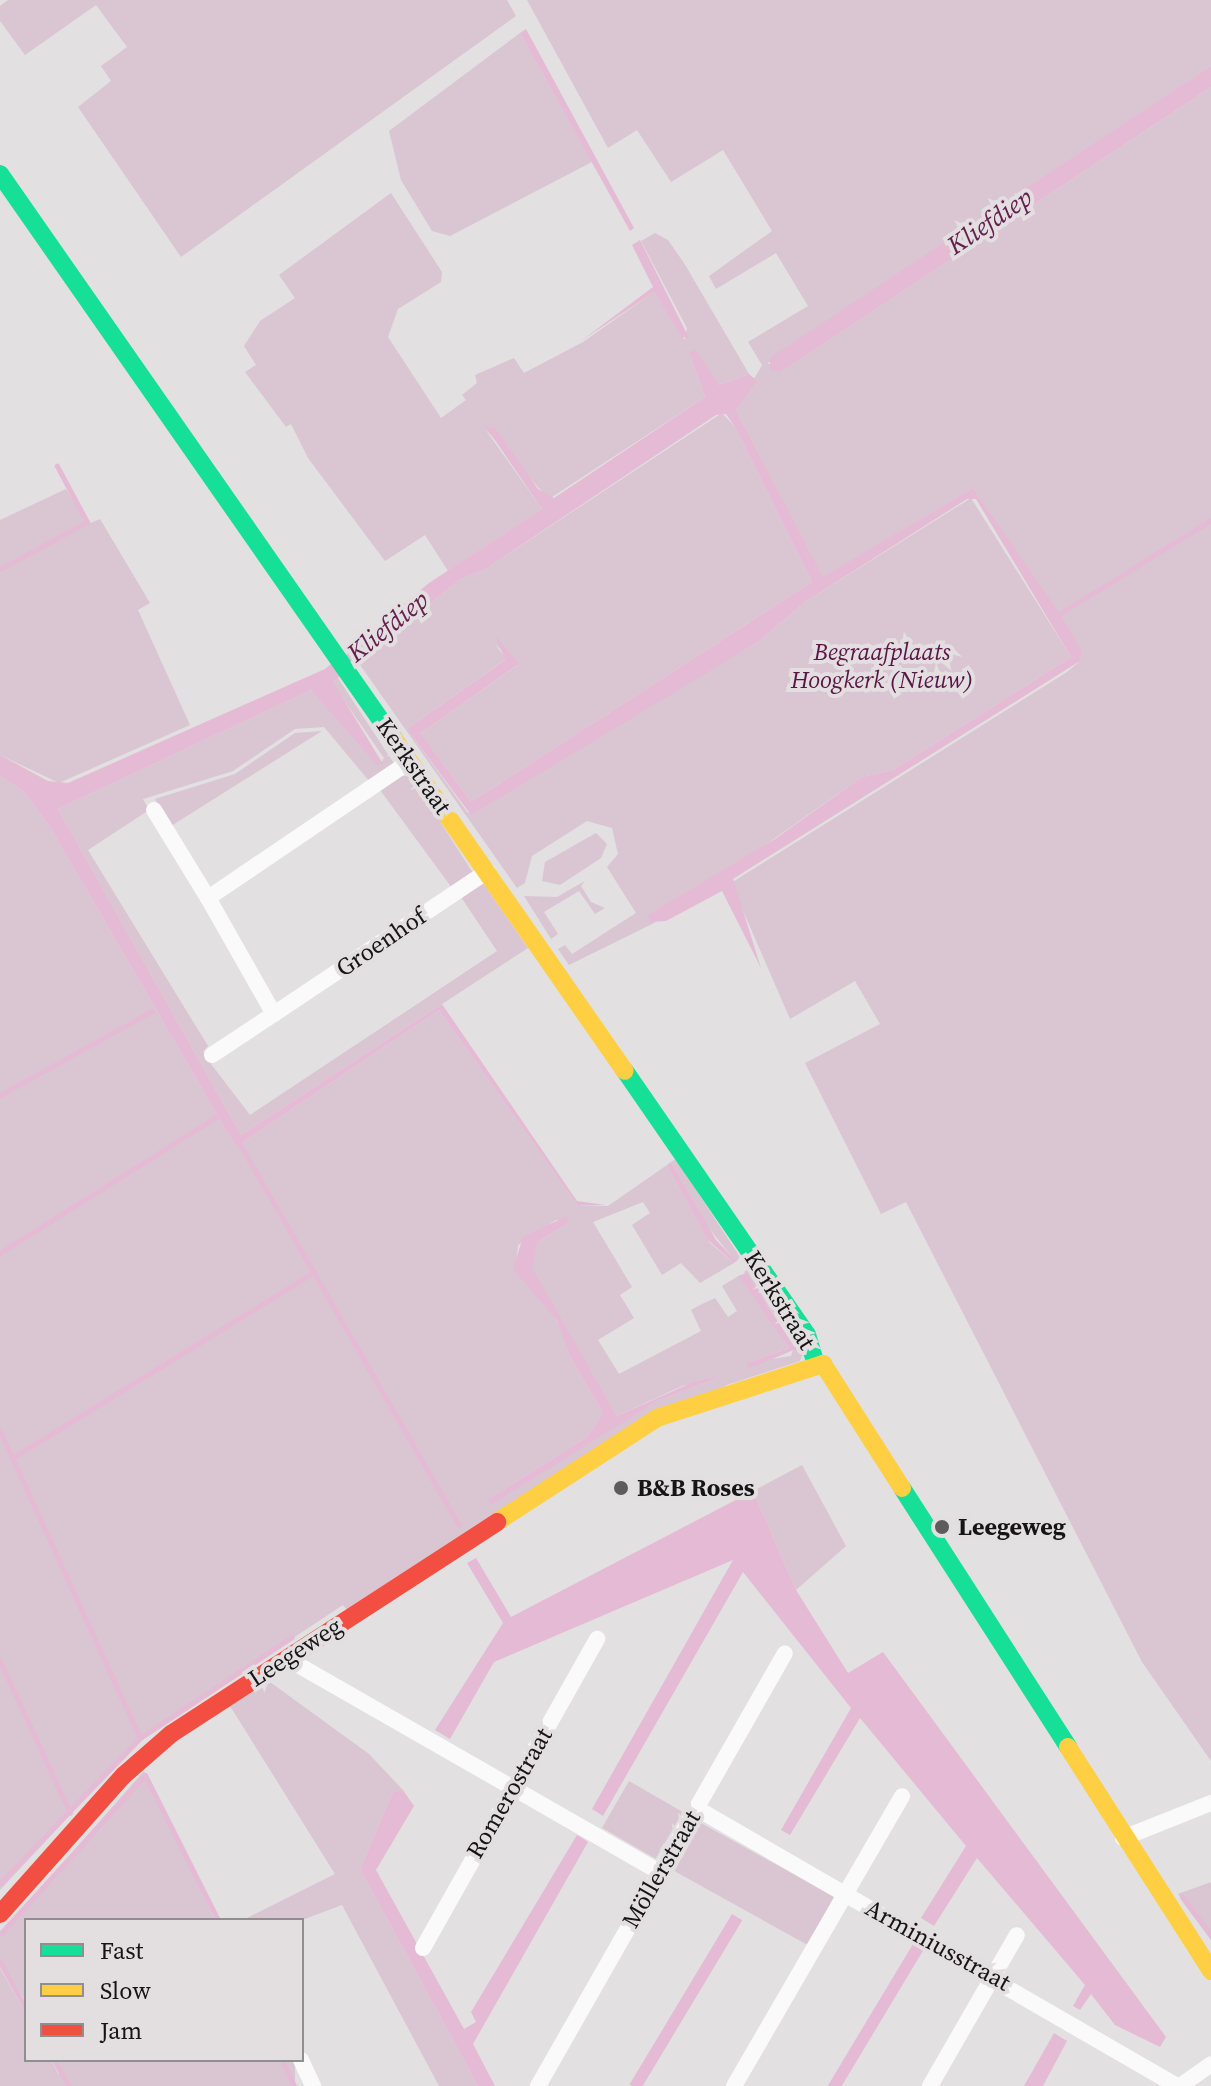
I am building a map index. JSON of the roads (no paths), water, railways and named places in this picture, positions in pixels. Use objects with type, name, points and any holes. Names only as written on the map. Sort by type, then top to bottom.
[{"type":"main road","name":"Kerkstraat","points":[[0,174],[488,871],[807,1335],[816,1364]]},
{"type":"main road","name":"Leegeweg","points":[[0,1914],[139,1761],[286,1658],[657,1418],[816,1364]]},
{"type":"main road","points":[[816,1364],[834,1377],[1123,1838],[1211,1971]]},
{"type":"street","points":[[208,898],[410,761]]},
{"type":"street","points":[[154,810],[274,1014]]},
{"type":"street","name":"Groenhof","points":[[212,1055],[488,871]]},
{"type":"street","name":"Romerostraat","points":[[423,1948],[597,1639]]},
{"type":"street","name":"Möllerstraat","points":[[538,2086],[785,1653]]},
{"type":"street","points":[[286,1658],[660,1872]]},
{"type":"street","points":[[734,2086],[902,1796]]},
{"type":"street","points":[[1123,1838],[1211,1803]]},
{"type":"street","name":"Arminiusstraat","points":[[696,1808],[993,1975],[1179,2086]]},
{"type":"street","points":[[930,2086],[1017,1935]]},
{"type":"street","points":[[302,2062],[313,2086]]},
{"type":"street","points":[[1179,2086],[1211,2064]]},
{"type":"water","points":[[526,29],[634,228],[630,231],[520,33]]},
{"type":"water","name":"Kliefdiep","points":[[1211,66],[1211,87],[781,372],[770,370],[770,358]]},
{"type":"water","points":[[640,240],[689,338],[682,337],[654,292],[581,341],[653,287],[632,245]]},
{"type":"water","name":"Kliefdiep","points":[[695,349],[719,385],[749,374],[757,381],[736,410],[823,577],[973,488],[1060,614],[1082,651],[1080,661],[733,879],[761,968],[722,891],[666,921],[650,922],[648,915],[775,839],[862,777],[893,770],[1071,657],[976,499],[967,499],[805,602],[758,642],[471,815],[407,729],[505,660],[495,635],[519,664],[421,733],[471,802],[812,582],[735,427],[726,414],[716,415],[484,570],[459,580],[333,682],[383,764],[377,765],[311,690],[58,809],[241,1135],[442,1004],[577,1201],[605,1205],[577,1205],[439,1010],[236,1147],[50,827],[23,791],[0,776],[0,755],[48,781],[68,783],[325,669],[429,583],[542,509],[486,427],[495,428],[538,489],[554,498],[705,397],[689,353]]},
{"type":"water","points":[[671,1162],[716,1240],[736,1261],[734,1263],[708,1240],[667,1165]]},
{"type":"water","points":[[567,1216],[568,1223],[538,1242],[532,1268],[617,1416],[691,1383],[726,1375],[657,1401],[491,1505],[489,1499],[587,1437],[603,1413],[570,1357],[558,1322],[513,1269],[523,1237]]},
{"type":"water","points":[[746,1273],[796,1349],[748,1369],[747,1363],[789,1348],[739,1276]]},
{"type":"water","points":[[753,1491],[796,1590],[848,1673],[883,1652],[1166,2037],[1160,2047],[1115,2025],[1091,1994],[1080,2010],[1073,2006],[1085,1985],[977,1858],[934,1926],[921,1918],[966,1846],[860,1718],[790,1835],[781,1830],[851,1708],[743,1572],[603,1816],[592,1809],[733,1560],[494,1662],[450,1739],[435,1730],[503,1623],[467,1563],[476,1558],[511,1617]]},
{"type":"water","points":[[403,1790],[414,1806],[376,1870],[464,2029],[476,2022],[471,2012],[577,1835],[588,1842],[473,2044],[495,2086],[478,2086],[360,1869],[393,1792]]},
{"type":"water","points":[[732,1914],[742,1920],[643,2086],[630,2085]]},
{"type":"water","points":[[913,1944],[923,1950],[842,2086],[828,2085]]},
{"type":"water","points":[[1054,2033],[1067,2041],[1043,2086],[1024,2086]]},
{"type":"waterway","points":[[0,569],[87,522],[57,466]]},
{"type":"waterway","points":[[1056,616],[1211,520]]},
{"type":"waterway","points":[[0,1095],[152,1011]]},
{"type":"waterway","points":[[0,1253],[221,1114]]},
{"type":"waterway","points":[[238,1141],[459,1525]]},
{"type":"waterway","points":[[12,1458],[314,1272]]},
{"type":"waterway","points":[[0,1431],[140,1738]]},
{"type":"waterway","points":[[0,1883],[140,1738],[292,1637]]},
{"type":"waterway","points":[[0,1661],[70,1813]]},
{"type":"waterway","points":[[0,1934],[145,1775],[217,1918]]},
{"type":"waterway","points":[[1182,1897],[1211,1936]]},
{"type":"waterway","points":[[0,1962],[24,2005]]},
{"type":"waterway","points":[[55,2062],[69,2086]]},
{"type":"waterway","points":[[283,2062],[294,2086]]},
{"type":"place","name":"B&B Roses","points":[[621,1488]]},
{"type":"place","name":"Leegeweg","points":[[942,1527]]},
{"type":"park label","name":"Begraafplaats Hoogkerk (Nieuw)","points":[[882,666]]}]
